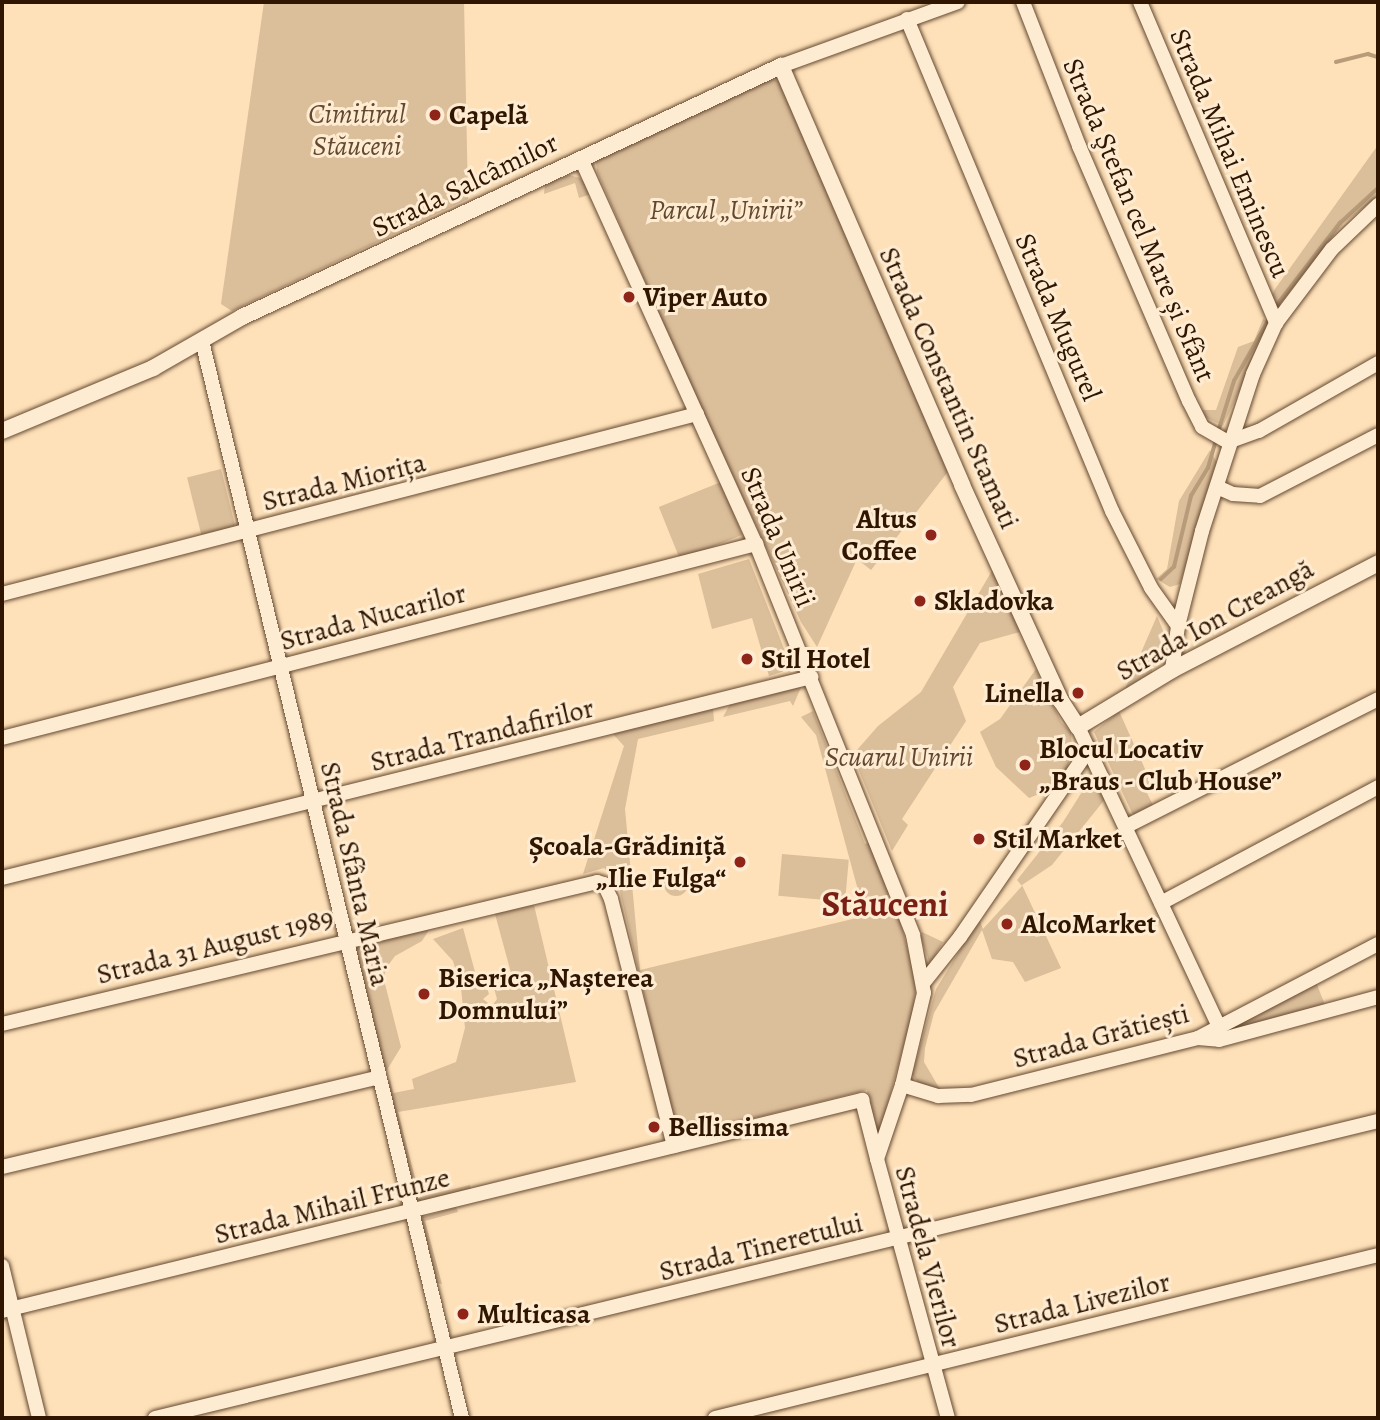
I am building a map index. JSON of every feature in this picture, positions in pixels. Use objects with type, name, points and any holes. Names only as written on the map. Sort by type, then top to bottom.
[{"type":"street","name":"Strada Salcâmilor","points":[[2,431],[153,368],[243,317],[780,66],[958,2]]},
{"type":"street","name":"Strada Ştefan cel Mare și Sfânt","points":[[1023,2],[1079,146],[1189,401],[1202,428],[1228,442]]},
{"type":"street","name":"Strada Mihai Eminescu","points":[[1140,2],[1276,323]]},
{"type":"street","name":"Strada Mugurel","points":[[907,19],[1112,510],[1139,567],[1178,626]]},
{"type":"street","name":"Strada Constantin Stamati","points":[[780,66],[959,478],[1061,701],[1078,727]]},
{"type":"street","name":"Strada Unirii","points":[[582,159],[756,544],[904,907],[924,982]]},
{"type":"street","points":[[1172,670],[1178,626],[1228,442],[1276,323],[1332,249],[1378,205]]},
{"type":"street","name":"Strada Sfânta Maria","points":[[202,341],[462,1418]]},
{"type":"street","points":[[1228,442],[1259,431],[1378,363]]},
{"type":"street","name":"Strada Miorița","points":[[2,594],[697,414]]},
{"type":"street","points":[[1217,487],[1233,494],[1260,496],[1378,435]]},
{"type":"street","name":"Strada Nucarilor","points":[[2,738],[756,544]]},
{"type":"street","name":"Strada Ion Creangă","points":[[1078,727],[1172,670],[1378,563]]},
{"type":"street","name":"Strada Trandafirilor","points":[[2,878],[811,677]]},
{"type":"street","points":[[1127,826],[1378,699]]},
{"type":"street","points":[[1078,727],[1127,826],[1219,1027]]},
{"type":"street","name":"Stradela Vierilor","points":[[948,1418],[877,1160],[902,1085],[924,982],[960,937],[1090,748]]},
{"type":"street","points":[[1161,903],[1378,787]]},
{"type":"street","name":"Strada 31 August 1989","points":[[2,1024],[588,882],[604,884],[674,1146]]},
{"type":"street","name":"Strada Grătiești","points":[[902,1085],[938,1096],[971,1095],[1198,1038],[1378,944]]},
{"type":"street","points":[[1198,1038],[1219,1040],[1378,997]]},
{"type":"street","points":[[2,1167],[379,1077]]},
{"type":"street","name":"Strada Mihail Frunze","points":[[7,1310],[862,1100],[877,1160]]},
{"type":"street","name":"Strada Tineretului","points":[[155,1418],[1378,1121]]},
{"type":"street","name":"Strada Livezilor","points":[[715,1418],[1378,1255]]},
{"type":"street","points":[[2,1266],[7,1310],[40,1418]]},
{"type":"green space","name":"Cimitirul Stăuceni","points":[[264,2],[464,2],[468,199],[232,311],[221,304]]},
{"type":"green space","name":"Parcul „Unirii”","points":[[767,78],[780,81],[947,466],[947,473],[871,570],[857,559],[817,647],[801,622],[695,395],[597,172],[596,161]]},
{"type":"green space","points":[[1378,145],[1378,196],[1344,223],[1279,306],[1270,299],[1275,289]]},
{"type":"green space","points":[[569,175],[580,178],[594,193],[579,198],[575,183],[544,194],[545,184]]},
{"type":"green space","points":[[1263,319],[1271,323],[1223,426],[1205,417],[1202,410],[1216,410],[1238,347],[1254,341]]},
{"type":"green space","points":[[1210,450],[1217,463],[1213,480],[1180,584],[1170,587],[1156,579],[1167,569],[1179,501]]},
{"type":"green space","points":[[221,469],[235,526],[201,535],[187,477]]},
{"type":"green space","points":[[721,482],[742,535],[680,560],[659,507]]},
{"type":"green space","points":[[749,559],[790,664],[785,671],[769,676],[752,618],[712,629],[698,574]]},
{"type":"green space","name":"Scuarul Unirii","points":[[993,569],[1020,632],[980,643],[953,687],[966,721],[902,819],[908,825],[892,851],[855,761],[857,750],[878,726],[921,692]]},
{"type":"green space","points":[[1157,616],[1164,633],[1151,673],[1125,689]]},
{"type":"green space","points":[[1036,669],[1061,722],[1071,732],[1072,747],[1067,771],[1047,791],[1029,798],[996,767],[980,732],[1000,719]]},
{"type":"green space","points":[[802,685],[793,706],[790,701],[723,717],[730,704]]},
{"type":"green space","points":[[713,708],[714,721],[638,739],[625,809],[640,970],[865,916],[816,735],[801,717],[813,711],[865,844],[871,842],[889,894],[882,899],[885,910],[897,908],[916,982],[913,1012],[877,1142],[867,1090],[677,1137],[618,883],[604,868],[583,874],[624,746],[613,734]]},
{"type":"green space","points":[[1119,711],[1154,789],[1147,793],[1153,805],[1133,815],[1094,732]]},
{"type":"green space","points":[[1092,776],[1106,798],[1052,865],[1022,885],[1061,968],[1025,982],[1013,962],[992,959],[982,930],[934,1013],[925,1048],[924,1062],[941,1091],[920,1085],[912,1075],[936,989],[979,919],[983,929],[1022,886],[1017,880],[1063,822]]},
{"type":"green space","points":[[782,854],[849,860],[845,902],[778,896]]},
{"type":"green space","points":[[676,872],[684,876],[688,884],[684,892],[676,896],[668,892],[664,884],[668,876]]},
{"type":"green space","points":[[534,905],[576,1082],[398,1112],[420,1197],[470,1185],[471,1190],[421,1202],[415,1196],[387,1085],[390,1079],[393,1093],[414,1089],[412,1079],[456,1062],[465,1028],[461,988],[485,982],[489,994],[483,999],[492,1006],[497,999],[492,981],[511,973],[495,914]]},
{"type":"green space","points":[[461,921],[429,930],[422,941],[395,956],[386,968],[384,980],[401,1047],[387,1070],[383,1068],[355,945]]},
{"type":"green space","points":[[463,928],[477,979],[460,983],[453,961],[433,939]]},
{"type":"green space","points":[[922,932],[943,942],[930,964],[920,936]]},
{"type":"green space","points":[[1316,982],[1325,1005],[1213,1035]]},
{"type":"green space","points":[[456,1207],[458,1212],[425,1221],[442,1284],[436,1283],[421,1222],[423,1217]]},
{"type":"waterway","points":[[1336,62],[1368,54],[1378,57]]},
{"type":"waterway","points":[[1276,306],[1340,223],[1378,188]]},
{"type":"waterway","points":[[1219,429],[1234,381],[1268,321]]},
{"type":"waterway","points":[[1161,579],[1174,567],[1191,496],[1208,468],[1215,443]]},
{"type":"place","name":"Capelă","points":[[435,115]]},
{"type":"place","name":"Viper Auto","points":[[629,297]]},
{"type":"place","name":"Altus Coffee","points":[[931,535]]},
{"type":"place","name":"Skladovka","points":[[920,601]]},
{"type":"place","name":"Stil Hotel","points":[[747,659]]},
{"type":"place","name":"Linella","points":[[1078,693]]},
{"type":"place","name":"Blocul Locativ „Braus - Club House”","points":[[1025,765]]},
{"type":"place","name":"Stil Market","points":[[979,839]]},
{"type":"place","name":"Școala-Grădiniță „Ilie Fulga“","points":[[740,862]]},
{"type":"place","name":"AlcoMarket","points":[[1007,924]]},
{"type":"place","name":"Biserica „Nașterea Domnului”","points":[[424,994]]},
{"type":"place","name":"Bellissima","points":[[654,1127]]},
{"type":"place","name":"Multicasa","points":[[463,1314]]},
{"type":"district","name":"Stăuceni","points":[[885,904]]}]
